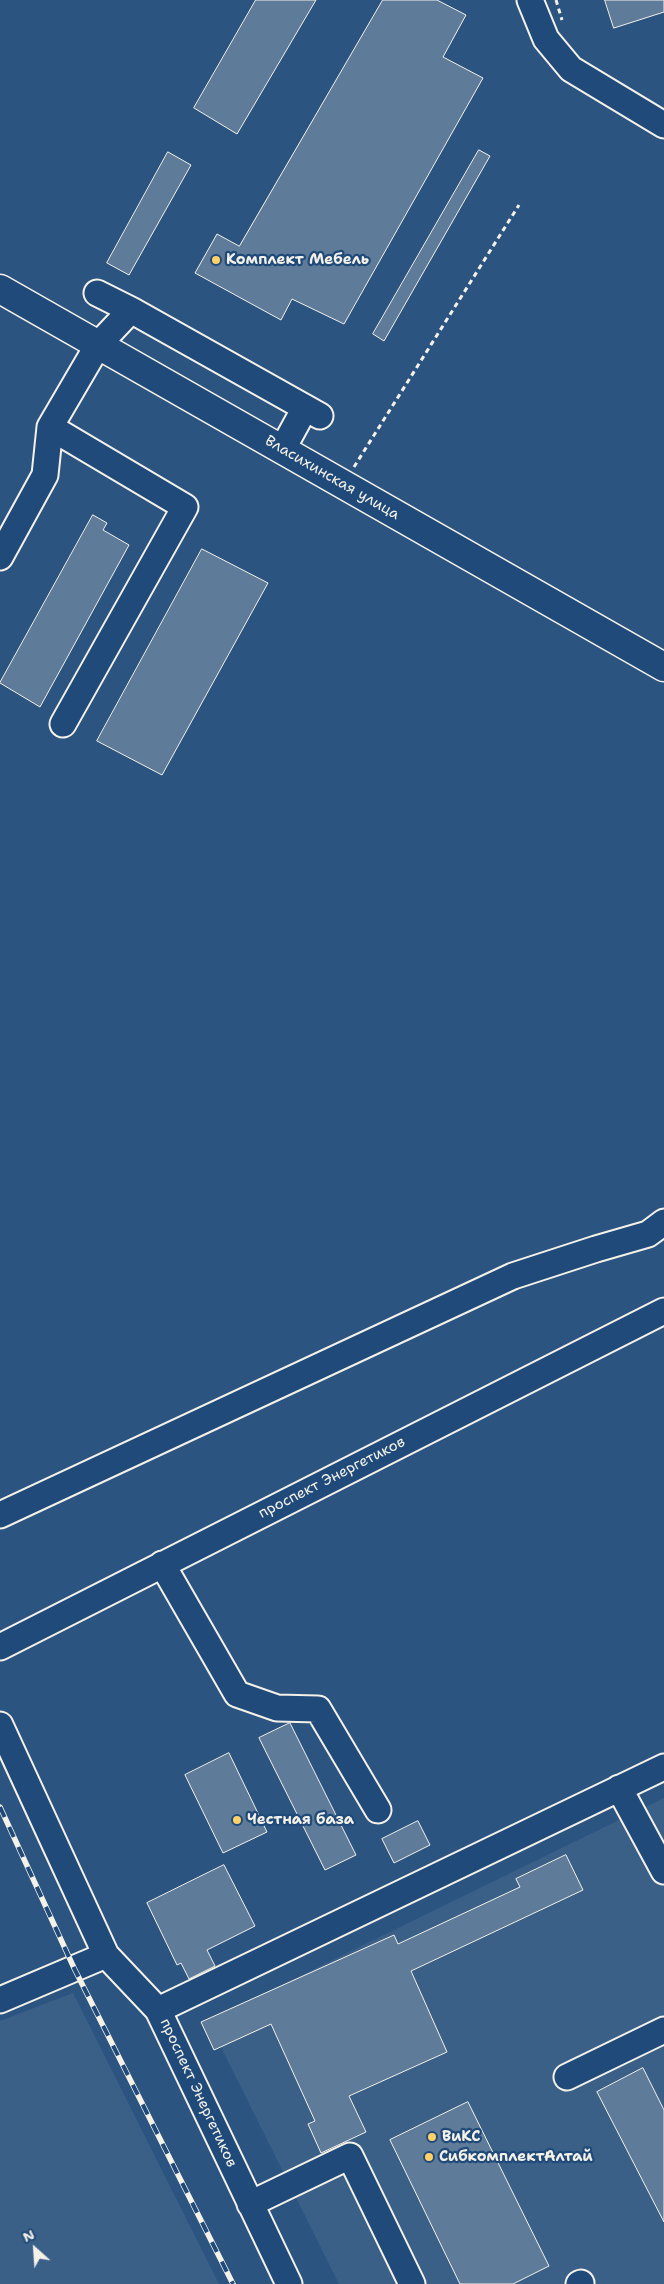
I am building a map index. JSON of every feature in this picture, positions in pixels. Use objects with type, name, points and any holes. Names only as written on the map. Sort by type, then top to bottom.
[{"type":"highway","name":"Власихинская улица","points":[[0,289],[664,666]]},
{"type":"street","points":[[530,0],[546,39],[570,69],[664,125]]},
{"type":"street","points":[[97,293],[313,412],[282,450]]},
{"type":"street","points":[[0,557],[45,475],[50,427],[98,345],[130,310]]},
{"type":"street","points":[[50,427],[185,507],[63,724]]},
{"type":"street","points":[[0,1515],[513,1276],[648,1234],[664,1222]]},
{"type":"street","name":"проспект Энергетиков","points":[[0,1647],[664,1310]]},
{"type":"street","points":[[162,1564],[237,1694],[277,1708],[318,1709],[378,1810]]},
{"type":"street","name":"проспект Энергетиков","points":[[0,1725],[106,1955],[158,2010],[289,2284]]},
{"type":"street","points":[[158,2010],[664,1767]]},
{"type":"street","points":[[619,1788],[664,1871]]},
{"type":"street","points":[[0,2000],[106,1955]]},
{"type":"street","points":[[567,2077],[664,2030]]},
{"type":"street","points":[[250,2204],[350,2156],[412,2284]]},
{"type":"path","points":[[556,0],[564,27]]},
{"type":"path","points":[[343,484],[519,205]]},
{"type":"shaded area","points":[[664,1798],[664,2284],[339,2284],[208,2021]]},
{"type":"shaded area","points":[[73,1993],[219,2284],[0,2284],[0,2021]]},
{"type":"building","points":[[256,0],[316,0],[237,134],[194,108]]},
{"type":"building","points":[[383,0],[437,0],[466,15],[443,57],[483,78],[344,324],[292,299],[281,320],[195,273],[217,234],[239,246]]},
{"type":"building","points":[[605,0],[664,0],[664,12],[614,28]]},
{"type":"building","points":[[479,150],[490,156],[384,341],[373,334]]},
{"type":"building","points":[[168,152],[191,165],[129,275],[107,263]]},
{"type":"building","points":[[93,515],[107,523],[103,530],[129,545],[40,707],[0,683]]},
{"type":"building","points":[[202,549],[268,583],[162,775],[97,741]]},
{"type":"building","points":[[290,1723],[356,1855],[325,1870],[259,1738]]},
{"type":"building","points":[[229,1753],[267,1832],[223,1853],[185,1775]]},
{"type":"building","points":[[418,1821],[430,1845],[394,1863],[382,1839]]},
{"type":"building","points":[[566,1855],[583,1890],[411,1971],[447,2052],[349,2096],[366,2132],[321,2153],[308,2124],[315,2121],[271,2024],[214,2050],[201,2022],[394,1935],[398,1944],[520,1887],[516,1879]]},
{"type":"building","points":[[224,1865],[255,1926],[207,1950],[215,1966],[189,1979],[181,1963],[177,1965],[147,1903]]},
{"type":"building","points":[[643,2068],[664,2110],[664,2222],[597,2092]]},
{"type":"building","points":[[468,2102],[549,2266],[513,2284],[460,2284],[390,2140]]},
{"type":"railway","points":[[0,1807],[74,1968],[233,2284]]},
{"type":"place","name":"Комплект Мебель","points":[[216,260]]},
{"type":"place","name":"Честная база","points":[[237,1820]]},
{"type":"place","name":"ВиКС","points":[[432,2137]]},
{"type":"place","name":"СибкомплектАлтай","points":[[429,2157]]}]
